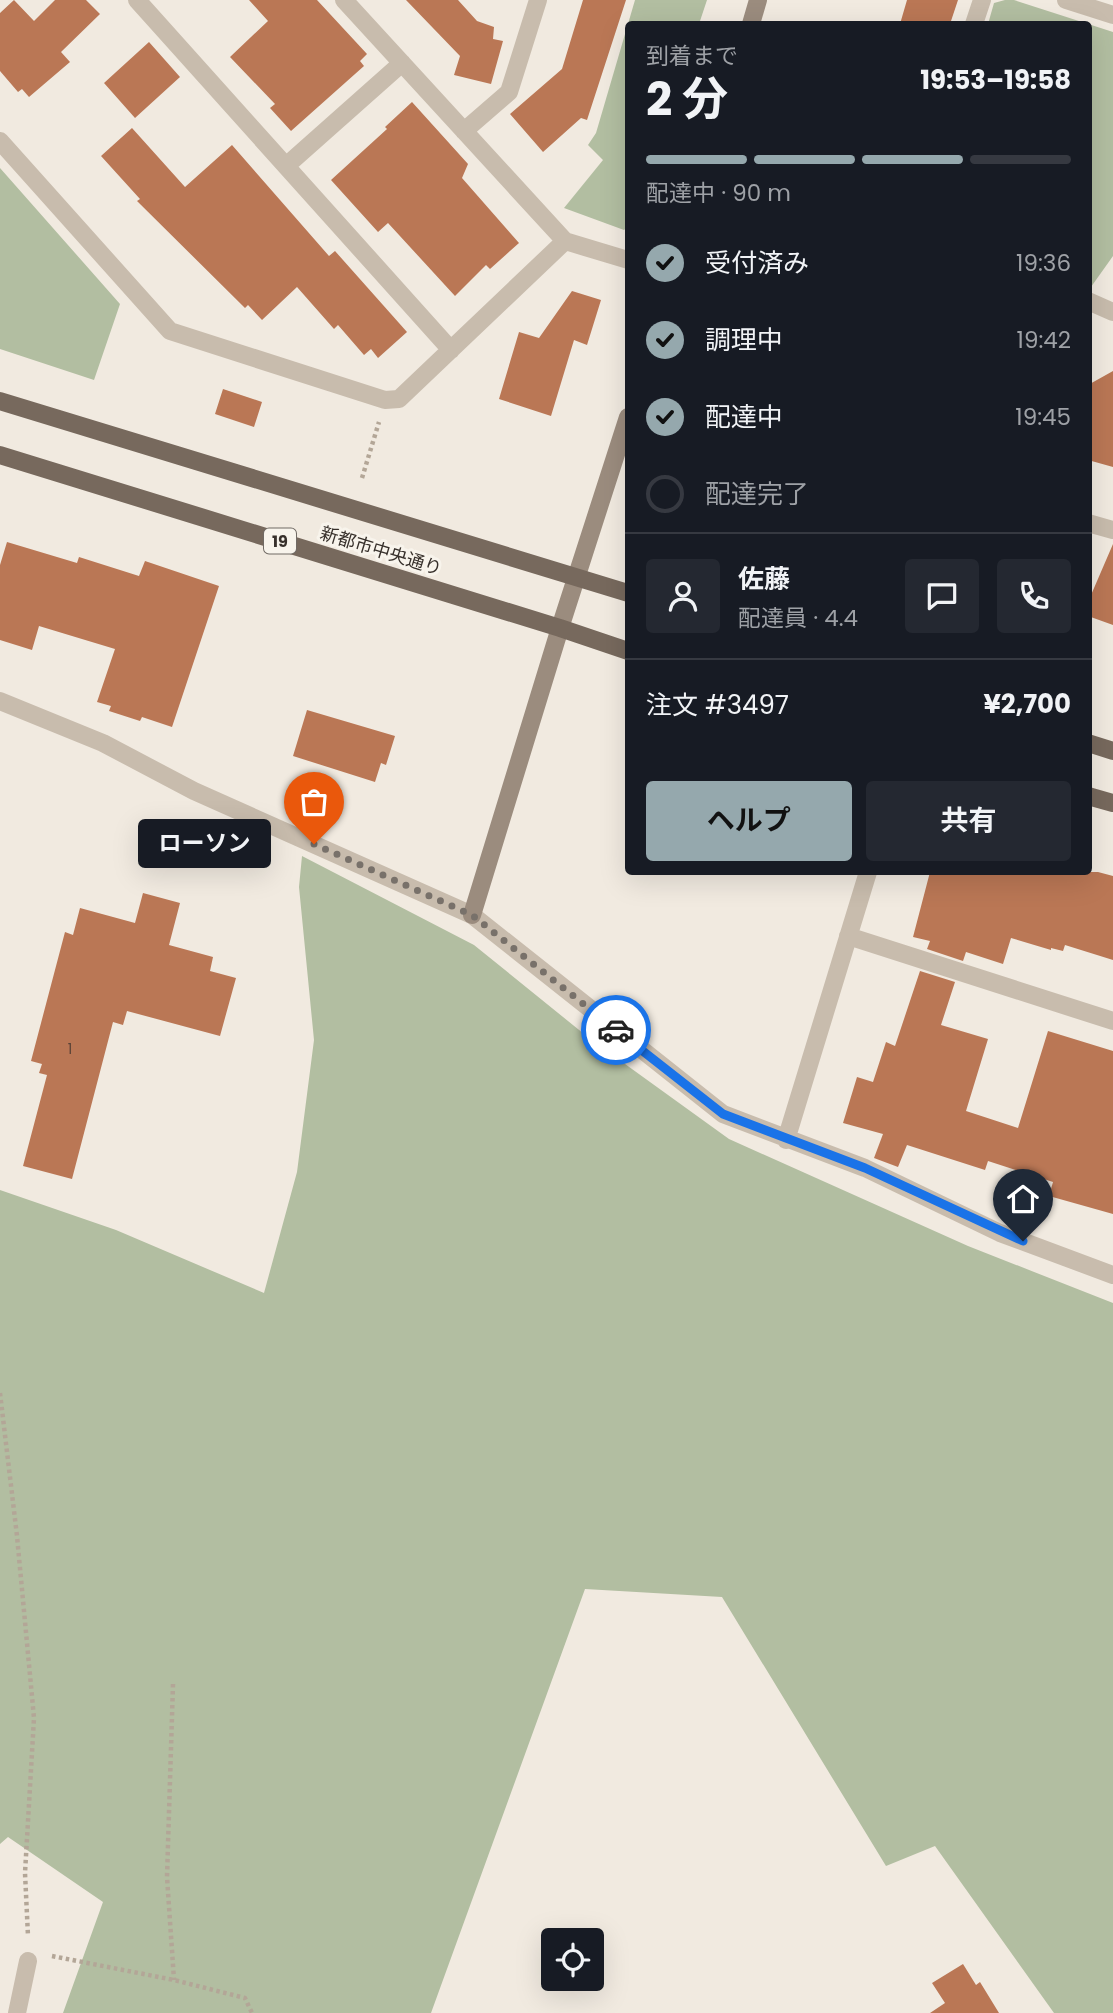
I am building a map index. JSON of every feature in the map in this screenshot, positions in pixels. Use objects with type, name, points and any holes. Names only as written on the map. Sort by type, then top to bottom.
[{"type":"main road","name":"新都市中央通り","points":[[0,401],[625,592]]},
{"type":"main road","name":"新都市中央通り","points":[[0,455],[560,628],[625,651]]},
{"type":"main road","points":[[1092,744],[1113,751]]},
{"type":"main road","points":[[1092,797],[1113,803]]},
{"type":"street","points":[[137,0],[450,350]]},
{"type":"street","points":[[344,0],[565,241],[625,259]]},
{"type":"street","points":[[464,131],[509,92],[538,0]]},
{"type":"street","points":[[752,21],[758,0]]},
{"type":"street","points":[[975,21],[982,0]]},
{"type":"street","points":[[1066,0],[1113,15]]},
{"type":"street","points":[[286,166],[402,64]]},
{"type":"street","points":[[0,141],[170,331],[385,400],[399,400],[565,241]]},
{"type":"street","points":[[1092,303],[1113,312]]},
{"type":"street","points":[[472,915],[625,426]]},
{"type":"street","points":[[1092,524],[1113,530]]},
{"type":"street","points":[[0,701],[103,743],[194,791],[472,915],[723,1114],[865,1168],[1000,1233],[1113,1275]]},
{"type":"street","points":[[786,1140],[867,875]]},
{"type":"street","points":[[848,936],[1113,1021]]},
{"type":"street","points":[[17,2013],[29,1961]]},
{"type":"path","points":[[362,478],[385,400]]},
{"type":"path","points":[[0,1393],[34,1718],[25,1873],[29,1961],[44,1955],[174,1980],[246,1998],[252,2013]]},
{"type":"path","points":[[173,1684],[167,1877],[174,1980]]},
{"type":"green space","points":[[635,0],[707,0],[700,21],[629,21]]},
{"type":"green space","points":[[1014,0],[1079,21],[989,21],[994,3]]},
{"type":"green space","points":[[1092,25],[1113,32],[1113,256],[1092,286]]},
{"type":"green space","points":[[625,34],[624,230],[564,208],[603,160],[588,145],[596,133]]},
{"type":"green space","points":[[0,168],[120,304],[94,380],[0,349]]},
{"type":"green space","points":[[302,856],[474,945],[589,1038],[729,1139],[968,1246],[1113,1303],[1113,2013],[1054,2013],[935,1846],[886,1866],[722,1597],[585,1589],[431,2013],[63,2013],[103,1902],[8,1837],[0,1844],[0,1190],[116,1230],[264,1293],[297,1172],[314,1040],[299,887]]},
{"type":"building","points":[[14,0],[34,21],[55,0],[86,0],[100,14],[61,52],[70,62],[29,97],[22,89],[18,92],[0,71],[0,13]]},
{"type":"building","points":[[249,0],[317,0],[367,54],[360,61],[364,66],[291,131],[270,108],[275,104],[230,57],[268,21]]},
{"type":"building","points":[[406,0],[458,0],[477,21],[494,27],[493,39],[503,41],[491,84],[454,75],[460,56]]},
{"type":"building","points":[[583,0],[626,0],[587,120],[581,118],[543,152],[510,114],[562,69]]},
{"type":"building","points":[[907,0],[958,0],[951,21],[901,21]]},
{"type":"building","points":[[149,42],[180,77],[135,118],[104,83]]},
{"type":"building","points":[[412,102],[468,164],[462,178],[519,243],[490,269],[486,265],[455,296],[388,223],[378,232],[331,180],[387,129],[385,127]]},
{"type":"building","points":[[132,128],[185,187],[232,145],[329,256],[335,251],[407,332],[378,358],[371,349],[364,355],[338,325],[334,329],[297,287],[262,320],[248,305],[245,308],[137,201],[140,199],[101,156]]},
{"type":"building","points":[[572,291],[601,300],[587,345],[574,340],[551,416],[499,399],[519,332],[539,338]]},
{"type":"building","points":[[1113,371],[1113,467],[1092,461],[1092,383]]},
{"type":"building","points":[[223,389],[262,402],[254,427],[215,414]]},
{"type":"building","points":[[7,542],[77,563],[79,557],[139,576],[145,561],[219,586],[172,727],[142,717],[140,721],[109,711],[111,706],[97,702],[115,649],[39,626],[32,650],[0,640],[0,565]]},
{"type":"building","points":[[1113,544],[1113,625],[1092,617],[1092,593]]},
{"type":"building","points":[[307,710],[395,736],[386,765],[381,763],[375,782],[293,756]]},
{"type":"building","points":[[1092,872],[1098,872],[1113,876],[1113,960],[1065,945],[1063,951],[1051,950],[1011,938],[1003,964],[966,952],[963,961],[927,949],[930,941],[913,937],[929,875],[1092,875]]},
{"type":"building","points":[[143,893],[180,903],[169,945],[213,957],[210,971],[236,978],[220,1036],[127,1011],[123,1025],[113,1022],[72,1179],[23,1166],[47,1075],[39,1073],[42,1064],[31,1061],[65,932],[73,935],[80,908],[135,923]]},
{"type":"building","points":[[920,971],[955,982],[941,1025],[988,1039],[966,1111],[1018,1128],[1048,1031],[1113,1051],[1113,1214],[1049,1196],[1053,1182],[988,1161],[985,1170],[907,1145],[898,1167],[874,1158],[883,1134],[843,1123],[857,1077],[873,1082],[886,1042],[895,1046]]},
{"type":"building","points":[[963,1964],[976,1985],[980,1982],[999,2013],[930,2013],[945,2003],[932,1983]]},
{"type":"way so far","points":[[314,844],[472,915],[616,1030]]},
{"type":"place","name":"ローソン","points":[[314,844]]},
{"type":"route","points":[[616,1030],[723,1114],[865,1168],[1000,1233],[1023,1241]]}]
